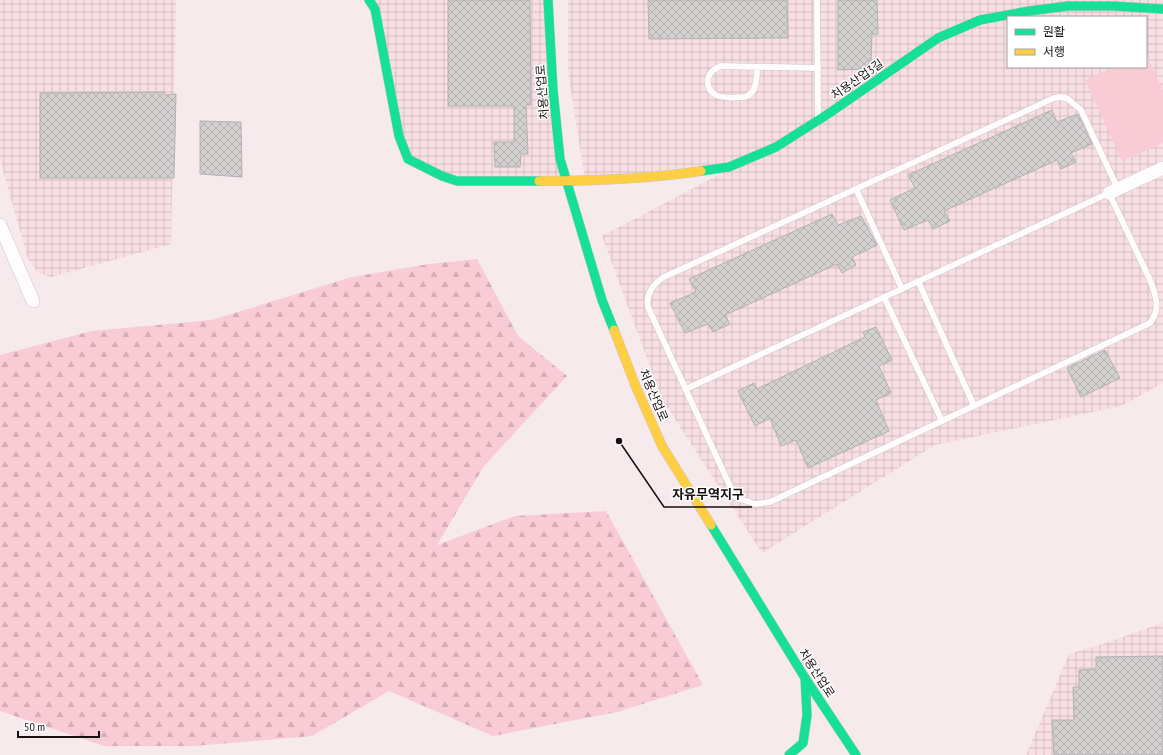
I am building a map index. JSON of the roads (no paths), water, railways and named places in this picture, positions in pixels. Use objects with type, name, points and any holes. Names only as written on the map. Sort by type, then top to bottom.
[{"type":"main road","name":"처용산업3길","points":[[369,0],[375,9],[399,136],[408,159],[442,176],[457,181],[566,181],[675,175],[729,167],[776,147],[938,38],[980,20],[1068,6],[1113,6],[1163,9]]},
{"type":"main road","name":"처용산업로","points":[[548,0],[552,90],[560,159],[602,300],[636,387],[662,446],[805,678],[856,755]]},
{"type":"main road","points":[[789,755],[803,744],[807,715],[805,678]]},
{"type":"street","points":[[1114,191],[1163,168]]},
{"type":"street","points":[[0,225],[33,302]]},
{"type":"lane","points":[[817,0],[818,120]]},
{"type":"lane","points":[[757,67],[755,87],[749,96],[745,98],[719,97],[715,95],[707,85],[708,75],[715,68],[721,66],[818,68]]},
{"type":"lane","points":[[1054,98],[1068,99],[1081,110],[1151,282],[1156,295],[1157,308],[1154,316],[1150,323],[770,502],[755,504],[735,497],[648,307],[647,300],[650,292],[655,283],[664,277],[856,189],[1054,98]]},
{"type":"lane","points":[[856,189],[902,289]]},
{"type":"lane","points":[[686,389],[1114,191]]},
{"type":"lane","points":[[918,281],[974,406]]},
{"type":"lane","points":[[884,297],[942,421]]},
{"type":"place","name":"자유무역지구","points":[[619,441]]}]
